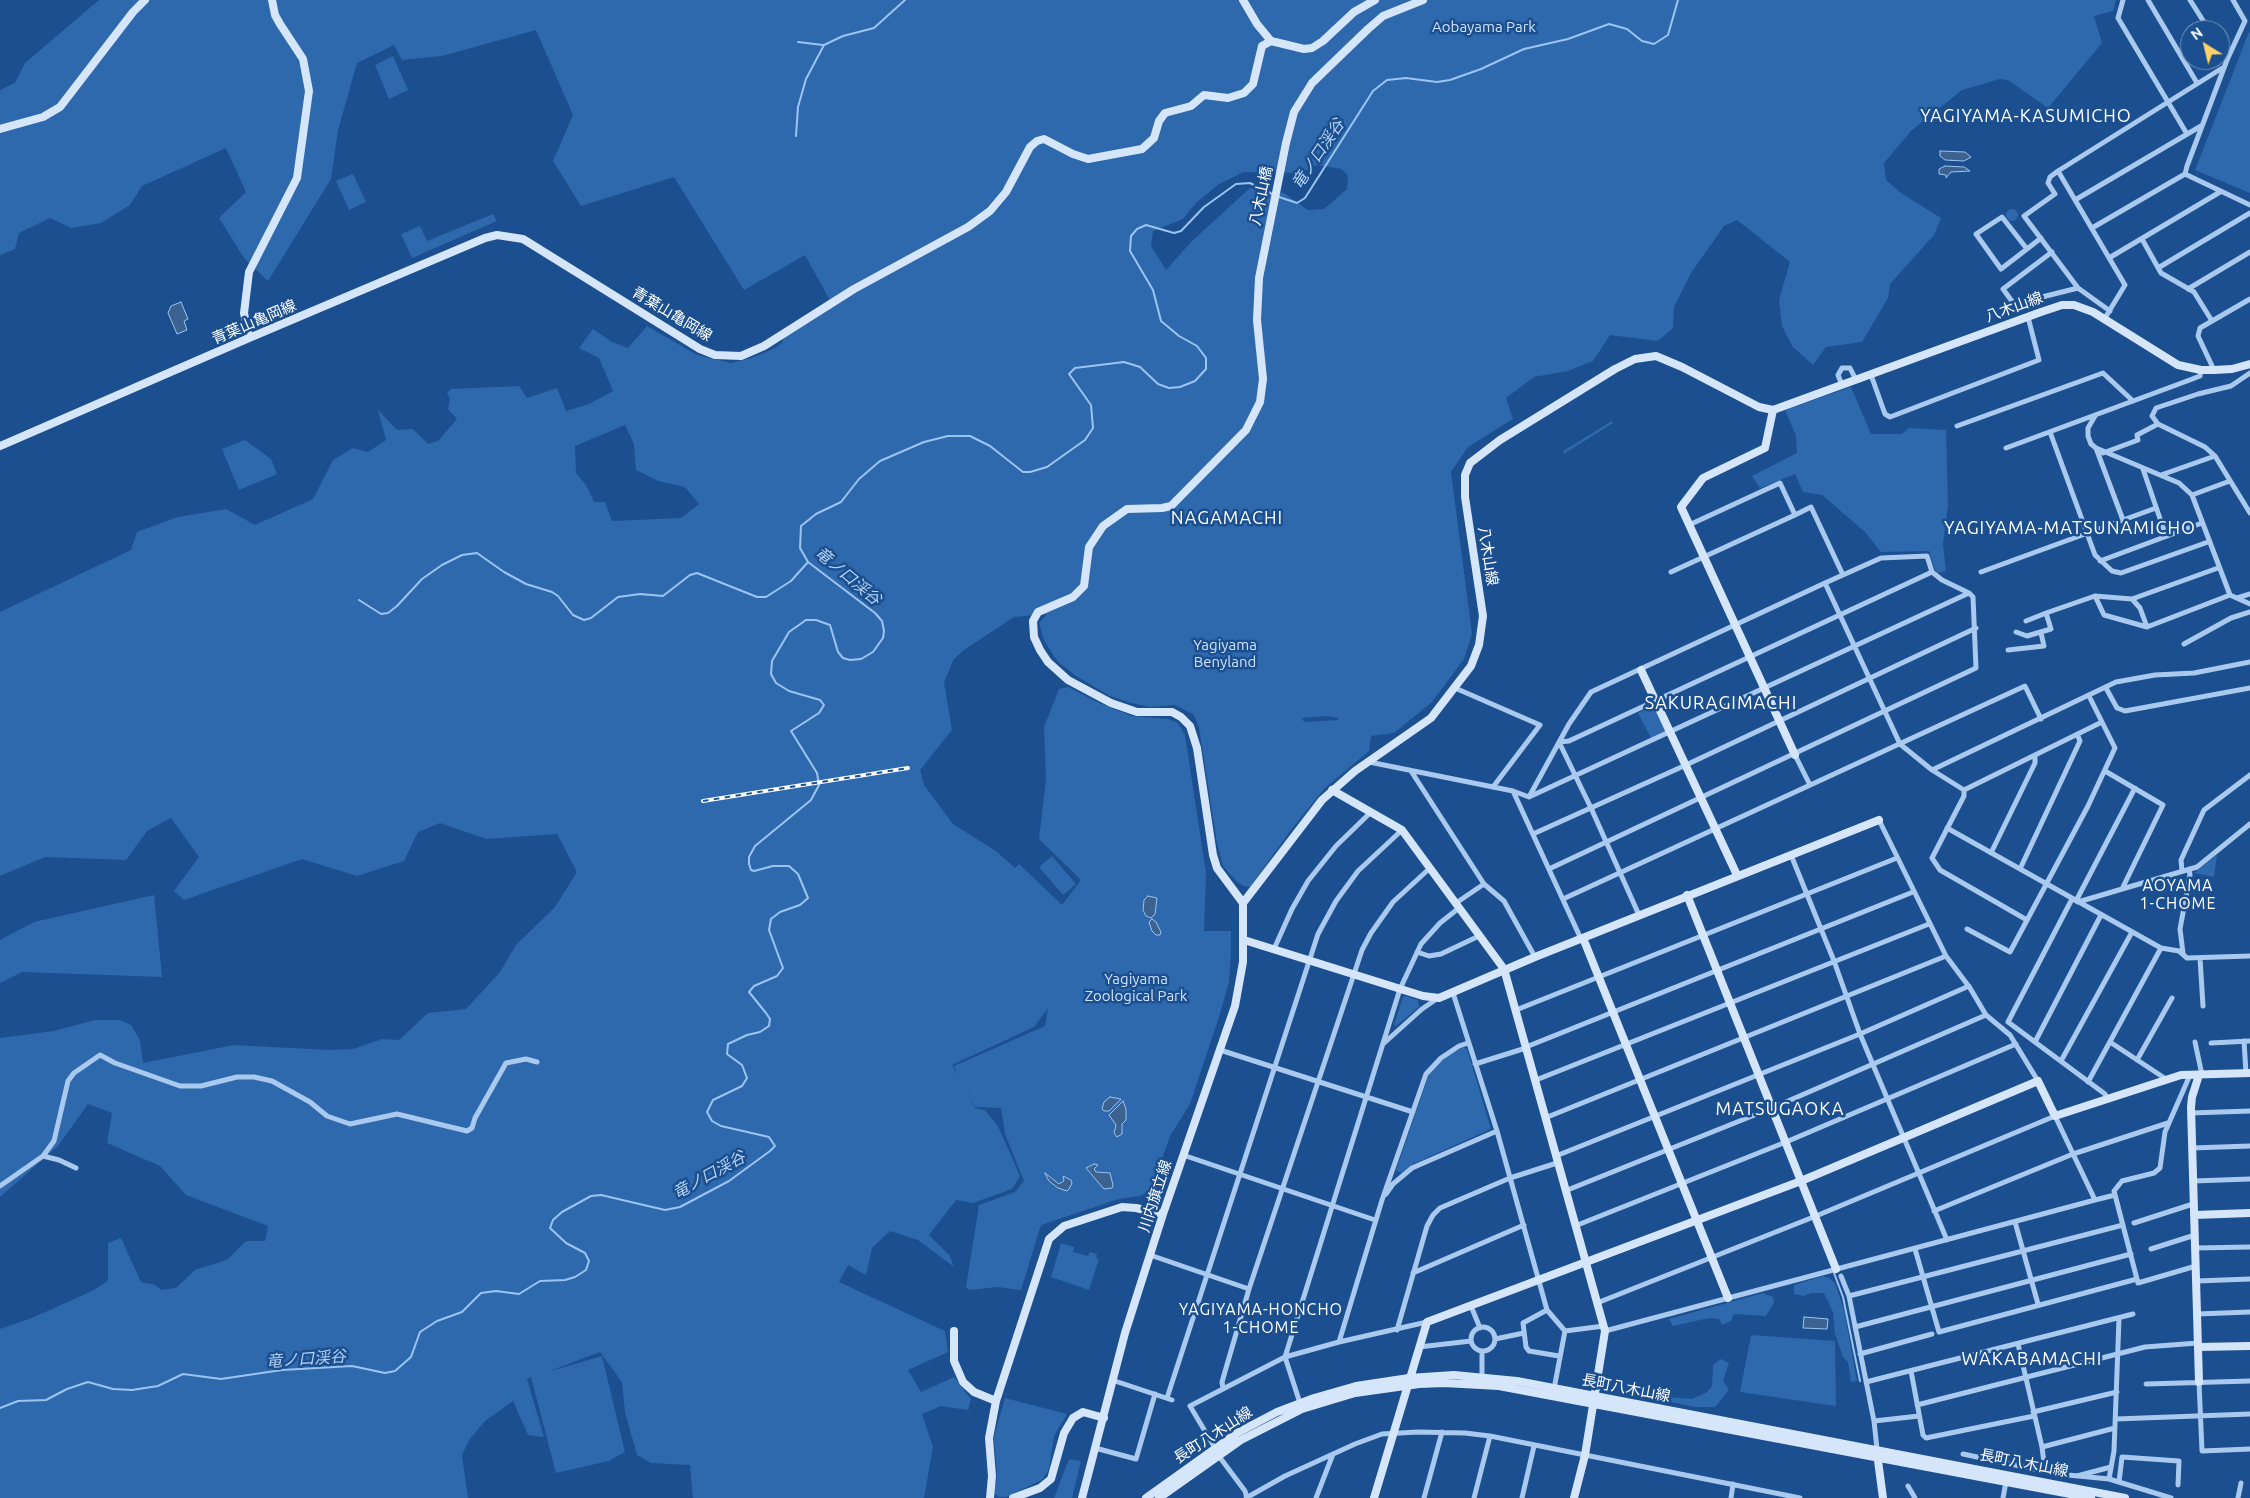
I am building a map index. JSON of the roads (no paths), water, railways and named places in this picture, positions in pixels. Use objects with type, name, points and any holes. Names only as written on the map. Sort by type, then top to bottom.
[{"type":"street","points":[[0,129],[43,117],[60,107],[145,0]]},
{"type":"street","points":[[249,338],[244,313],[249,272],[297,178],[309,91],[303,59],[275,15],[272,0]]},
{"type":"street","points":[[1243,0],[1257,24],[1271,41],[1304,49],[1312,48],[1323,41],[1354,12],[1375,0]]},
{"type":"street","name":"八木山橋","points":[[1243,903],[1217,868],[1213,855],[1197,748],[1190,726],[1178,714],[1137,712],[1111,703],[1076,685],[1048,662],[1040,650],[1032,627],[1034,616],[1038,612],[1073,597],[1084,586],[1089,547],[1103,526],[1127,509],[1171,506],[1232,447],[1246,430],[1260,402],[1263,379],[1257,301],[1263,254],[1294,112],[1312,83],[1383,16],[1422,0]]},
{"type":"street","points":[[2122,0],[2118,18],[2187,134]]},
{"type":"street","points":[[2148,0],[2198,83]]},
{"type":"street","points":[[2190,0],[2203,20]]},
{"type":"street","points":[[2230,55],[2248,22],[2233,0]]},
{"type":"street","name":"青葉山亀岡線","points":[[0,446],[485,238],[510,236],[535,247],[700,349],[715,355],[741,356],[764,346],[854,289],[968,227],[990,211],[1006,192],[1030,147],[1037,141],[1044,139],[1073,154],[1088,159],[1142,149],[1154,138],[1159,121],[1165,113],[1191,106],[1204,95],[1228,98],[1244,93],[1253,84],[1262,46],[1271,41]]},
{"type":"street","points":[[2058,172],[2125,285],[2107,315],[2078,288],[2024,216],[2055,194],[2048,183],[2050,177],[2219,70]]},
{"type":"street","points":[[2092,228],[2185,174],[2223,70]]},
{"type":"street","points":[[2075,200],[2202,125]]},
{"type":"street","points":[[2185,174],[2250,205]]},
{"type":"street","points":[[2109,258],[2220,192]]},
{"type":"street","points":[[2158,268],[2250,213]]},
{"type":"street","points":[[2027,250],[2002,217],[1976,234],[2000,269],[2027,250],[2041,238]]},
{"type":"street","points":[[2142,239],[2161,273],[2194,292],[2212,322]]},
{"type":"street","points":[[2052,252],[2003,289],[2014,304],[2078,288]]},
{"type":"street","points":[[2188,289],[2250,252]]},
{"type":"street","points":[[2214,370],[2198,336],[2200,328],[2250,299]]},
{"type":"street","name":"八木山線","points":[[1243,903],[1332,790],[1424,724],[1471,666],[1482,631],[1483,616],[1465,497],[1465,475],[1474,458],[1615,369],[1635,359],[1649,356],[1667,360],[1759,407],[1773,410],[2062,305],[2074,305],[2107,315],[2178,365],[2201,370],[2214,370],[2232,369],[2250,364]]},
{"type":"street","points":[[1871,375],[1885,414],[1890,416],[2039,360],[2028,317]]},
{"type":"street","points":[[1842,385],[1838,375],[1842,368],[1850,368],[1856,380]]},
{"type":"street","points":[[2006,448],[2200,376],[2201,370]]},
{"type":"street","points":[[1957,426],[2103,373],[2133,401]]},
{"type":"street","points":[[2250,373],[2231,386],[2198,394],[2156,408],[2152,416],[2158,424],[2194,440],[2215,456],[2250,512]]},
{"type":"street","points":[[1773,410],[1765,448],[1704,478],[1683,504],[1682,511],[1810,785]]},
{"type":"street","points":[[2095,416],[2088,428],[2091,444],[2103,453],[2179,483],[2192,495],[2208,542],[2230,596]]},
{"type":"street","points":[[2103,453],[2138,440],[2137,435],[2158,424]]},
{"type":"street","points":[[2050,432],[2095,555],[2112,571],[2121,573],[2208,542]]},
{"type":"street","points":[[2096,448],[2123,520]]},
{"type":"street","points":[[2161,476],[2215,456]]},
{"type":"street","points":[[2143,469],[2166,536]]},
{"type":"street","points":[[2192,495],[2230,481]]},
{"type":"street","points":[[1689,525],[1780,483],[1795,514]]},
{"type":"street","points":[[1671,572],[1811,507],[1843,575]]},
{"type":"street","points":[[1981,572],[2156,508]]},
{"type":"street","points":[[2100,561],[2202,523]]},
{"type":"street","points":[[1529,798],[1559,742],[1591,692],[1825,583],[1881,558],[1927,556],[1932,572],[1942,580],[1969,593],[1973,597],[1976,628],[1976,668],[1550,870]]},
{"type":"street","points":[[2026,621],[2094,596],[2132,599],[2218,568]]},
{"type":"street","points":[[1559,742],[1568,741],[1656,701],[1932,572]]},
{"type":"street","points":[[1825,583],[1900,744],[1932,770],[1964,790]]},
{"type":"street","points":[[1369,762],[1494,786],[1529,798],[1969,593]]},
{"type":"street","points":[[2238,598],[2250,594]]},
{"type":"street","points":[[2094,596],[2104,615],[2147,627],[2230,596],[2250,604]]},
{"type":"street","points":[[2132,599],[2140,608],[2147,627]]},
{"type":"street","points":[[2184,644],[2231,618],[2250,612]]},
{"type":"street","points":[[2016,632],[2027,636],[2050,629],[2046,613]]},
{"type":"street","points":[[1533,834],[1686,765],[1976,628]]},
{"type":"street","points":[[2008,650],[2044,646],[2041,633]]},
{"type":"street","points":[[1932,770],[2116,682],[2156,675],[2194,673],[2250,662]]},
{"type":"street","points":[[1641,670],[1736,875]]},
{"type":"street","points":[[1563,899],[2025,686],[2041,719]]},
{"type":"street","points":[[1455,688],[1540,725],[1494,786]]},
{"type":"street","points":[[2106,688],[2117,708],[2125,711],[2250,688]]},
{"type":"street","points":[[1967,928],[2010,952],[2106,771],[2115,748],[2090,696]]},
{"type":"street","points":[[1964,790],[2102,722]]},
{"type":"street","points":[[2020,869],[2080,741],[2077,734]]},
{"type":"street","points":[[1559,742],[1639,915]]},
{"type":"street","points":[[1991,852],[2035,763],[2035,755]]},
{"type":"street","points":[[1411,771],[1484,884],[1504,902],[1534,957]]},
{"type":"street","points":[[2106,771],[2163,804],[2122,889]]},
{"type":"street","points":[[2182,871],[2181,860],[2204,810],[2250,775]]},
{"type":"street","points":[[2107,1099],[2105,1094],[2008,1022],[2076,900],[2135,788]]},
{"type":"street","points":[[1332,790],[1402,830],[1504,970],[1536,1080],[1584,1262],[1605,1329],[1585,1455],[1574,1498]]},
{"type":"street","points":[[1964,790],[1964,796],[1932,858],[1940,870],[2026,920]]},
{"type":"street","points":[[1513,791],[1600,977],[1728,1298]]},
{"type":"street","points":[[1274,949],[1292,909],[1308,881],[1336,846],[1371,812]]},
{"type":"street","points":[[1384,1044],[1422,1009],[1438,998],[1736,875],[1879,820],[1946,956],[1969,986],[1986,1015],[2010,1035],[2038,1081],[2095,1200]]},
{"type":"street","points":[[2076,900],[2122,889],[2196,867],[2250,824]]},
{"type":"street","points":[[1946,828],[2161,948],[2183,953]]},
{"type":"street","points":[[1112,1380],[1169,1399],[1207,1273],[1318,934],[1342,893],[1376,853],[1402,830]]},
{"type":"street","points":[[1791,855],[1822,929],[1860,1034],[1889,1098],[1947,1240]]},
{"type":"street","points":[[1516,1010],[1897,858]]},
{"type":"street","points":[[1223,1388],[1222,1382],[1250,1289],[1362,950],[1381,918],[1406,888],[1430,868]]},
{"type":"street","points":[[2189,869],[2190,875],[2180,929],[2183,953],[2187,958],[2250,956]]},
{"type":"street","points":[[1300,1403],[1285,1357],[1400,989],[1417,952],[1440,923],[1457,905],[1484,884]]},
{"type":"street","points":[[1474,1064],[1526,1048],[1913,892]]},
{"type":"street","points":[[1687,895],[1849,1296],[1874,1421],[1883,1498]]},
{"type":"street","name":"川内旗立線","points":[[1082,1498],[1104,1418],[1112,1380],[1150,1255],[1220,1050],[1239,985],[1244,940],[1243,903]]},
{"type":"street","points":[[2035,1042],[2101,915]]},
{"type":"street","points":[[1536,1080],[1929,924]]},
{"type":"street","points":[[2061,1061],[2132,932]]},
{"type":"street","points":[[1417,952],[1429,956],[1441,954],[1479,936]]},
{"type":"street","points":[[1244,940],[1430,998],[1438,998]]},
{"type":"street","points":[[2088,1082],[2161,948]]},
{"type":"street","points":[[1545,1118],[1745,1039],[1946,956]]},
{"type":"street","points":[[2200,958],[2203,1006]]},
{"type":"street","points":[[1397,1330],[1427,1226],[1433,1215],[1440,1208],[1655,1116],[1860,1034],[1969,986]]},
{"type":"street","points":[[1453,993],[1524,1225],[1547,1310],[1565,1331]]},
{"type":"street","points":[[2137,1060],[2172,998]]},
{"type":"street","points":[[1565,1191],[1772,1108],[1986,1015]]},
{"type":"street","points":[[1597,1303],[1816,1216],[2055,1116],[2166,1080],[2190,1075],[2248,1073],[2247,1041],[2211,1043]]},
{"type":"street","points":[[2110,1042],[2166,1080]]},
{"type":"street","points":[[2195,1042],[2201,1075],[2192,1097],[2191,1113],[2202,1451],[2250,1450]]},
{"type":"street","points":[[1339,1342],[1375,1220],[1426,1074],[1432,1066],[1459,1046],[1468,1043]]},
{"type":"street","points":[[1575,1226],[1786,1142],[2016,1044]]},
{"type":"street","points":[[1220,1050],[1413,1112]]},
{"type":"street","points":[[0,1186],[43,1156],[54,1141],[68,1081],[74,1073],[100,1054],[115,1063],[180,1086],[201,1086],[237,1078],[254,1077],[272,1081],[310,1102],[327,1116],[350,1124],[397,1114],[467,1131],[472,1128],[475,1118],[506,1063],[526,1059],[537,1062]]},
{"type":"street","points":[[2190,1075],[2168,1123],[2160,1168],[2154,1173],[2122,1181],[2117,1185],[2115,1195],[2138,1283],[2196,1266]]},
{"type":"street","points":[[1800,1498],[1490,1436],[1442,1432],[1392,1432],[1373,1437],[1334,1454],[1246,1498],[1190,1406],[1285,1357],[1339,1342],[1427,1322],[1471,1306],[1801,1181],[2038,1081]]},
{"type":"street","points":[[2191,1113],[2250,1110]]},
{"type":"street","points":[[1934,1211],[2073,1154],[2168,1123]]},
{"type":"street","points":[[1382,1200],[1393,1184],[1412,1168],[1496,1131]]},
{"type":"street","points":[[2192,1148],[2250,1146]]},
{"type":"street","points":[[1183,1155],[1375,1220]]},
{"type":"street","points":[[43,1156],[59,1160],[76,1168]]},
{"type":"street","points":[[2193,1181],[2250,1179]]},
{"type":"street","points":[[1565,1331],[1605,1329],[1839,1272],[1947,1240],[2115,1195]]},
{"type":"street","points":[[2134,1224],[2194,1204]]},
{"type":"street","points":[[990,1498],[992,1476],[988,1438],[996,1401],[1046,1244],[1053,1234],[1064,1226],[1122,1207],[1163,1214]]},
{"type":"street","points":[[2194,1215],[2250,1213]]},
{"type":"street","points":[[2015,1222],[2038,1304]]},
{"type":"street","points":[[1413,1273],[1524,1225]]},
{"type":"street","points":[[1849,1296],[2123,1225]]},
{"type":"street","points":[[2151,1249],[2195,1235]]},
{"type":"street","points":[[2195,1248],[2250,1246]]},
{"type":"street","points":[[1915,1249],[1939,1332],[2137,1279]]},
{"type":"street","points":[[1854,1327],[2131,1254]]},
{"type":"street","points":[[1150,1255],[1250,1289]]},
{"type":"street","points":[[2197,1281],[2250,1279]]},
{"type":"street","points":[[1471,1306],[1480,1328]]},
{"type":"street","points":[[1547,1310],[1523,1323],[1524,1333],[1529,1351],[1559,1356]]},
{"type":"street","points":[[2197,1314],[2250,1312]]},
{"type":"street","points":[[1866,1382],[2133,1314]]},
{"type":"street","points":[[2108,1479],[2116,1419],[2119,1319]]},
{"type":"street","points":[[1374,1498],[1392,1432],[1427,1322]]},
{"type":"street","points":[[1480,1328],[1490,1330],[1495,1339],[1491,1348],[1482,1351],[1475,1348],[1471,1341],[1474,1332],[1480,1328]]},
{"type":"street","points":[[954,1331],[954,1361],[963,1382],[974,1392],[996,1401]]},
{"type":"street","points":[[1553,1392],[1565,1331]]},
{"type":"street","points":[[1495,1339],[1524,1333]]},
{"type":"street","points":[[1860,1354],[1932,1334]]},
{"type":"street","points":[[1419,1347],[1471,1341]]},
{"type":"street","points":[[2018,1344],[2042,1447],[2045,1471]]},
{"type":"street","points":[[1917,1406],[2145,1347],[2250,1346]]},
{"type":"street","points":[[1482,1351],[1482,1380]]},
{"type":"street","points":[[1911,1371],[1922,1435],[1926,1438],[2033,1414],[2117,1392]]},
{"type":"street","name":"長町八木山線","points":[[1146,1498],[1217,1451],[1259,1420],[1300,1403],[1356,1386],[1408,1382],[1444,1383],[1482,1380],[2125,1498]]},
{"type":"street","points":[[2146,1384],[2250,1381]]},
{"type":"street","points":[[1159,1498],[1217,1451],[1302,1409],[1408,1382]]},
{"type":"street","points":[[1095,1448],[1136,1460],[1155,1394]]},
{"type":"street","points":[[1013,1498],[1040,1488],[1052,1479],[1064,1433],[1073,1418],[1083,1412],[1104,1418]]},
{"type":"street","points":[[2116,1419],[2250,1414]]},
{"type":"street","points":[[1874,1421],[1919,1416]]},
{"type":"street","points":[[2042,1447],[2115,1428]]},
{"type":"street","points":[[1424,1498],[1442,1432]]},
{"type":"street","points":[[1474,1498],[1490,1436]]},
{"type":"street","points":[[1522,1498],[1534,1446]]},
{"type":"street","points":[[1877,1453],[2006,1482],[2091,1498]]},
{"type":"street","points":[[1316,1498],[1334,1454]]},
{"type":"street","points":[[1963,1454],[2045,1471],[2108,1479],[2171,1498]]},
{"type":"street","points":[[2119,1482],[2122,1457],[2179,1461],[2178,1485]]},
{"type":"street","points":[[2074,1476],[2111,1467]]},
{"type":"street","points":[[2003,1498],[2006,1482]]},
{"type":"street","points":[[2238,1498],[2241,1483]]},
{"type":"street","points":[[1731,1498],[1732,1484]]},
{"type":"street","points":[[1908,1486],[1915,1498]]},
{"type":"waterway","points":[[796,136],[798,107],[806,79],[824,45],[843,36],[874,28],[905,0]]},
{"type":"waterway","name":"竜ノ口渓谷","points":[[1279,197],[1297,203],[1305,198],[1373,91],[1387,80],[1406,78],[1437,82],[1450,80],[1481,69],[1524,49],[1568,39],[1609,24],[1627,29],[1642,41],[1654,44],[1668,35],[1678,0]]},
{"type":"waterway","points":[[798,42],[823,45]]},
{"type":"waterway","name":"竜ノ口渓谷","points":[[0,1408],[18,1401],[46,1400],[67,1389],[88,1382],[113,1389],[132,1390],[158,1386],[183,1374],[221,1379],[282,1370],[352,1366],[385,1373],[395,1371],[411,1357],[420,1332],[437,1321],[462,1312],[481,1293],[496,1291],[519,1294],[540,1281],[565,1280],[575,1277],[586,1270],[589,1261],[585,1253],[566,1243],[550,1228],[553,1220],[562,1212],[591,1196],[601,1195],[665,1210],[680,1207],[729,1181],[770,1151],[775,1146],[769,1137],[721,1126],[712,1121],[707,1112],[713,1100],[742,1086],[747,1078],[742,1065],[727,1054],[728,1044],[747,1035],[760,1032],[769,1026],[770,1019],[749,992],[754,986],[777,976],[783,968],[769,930],[771,919],[780,912],[800,905],[808,898],[798,874],[789,866],[773,866],[754,871],[751,870],[749,864],[749,857],[755,846],[811,800],[819,785],[817,773],[791,731],[819,713],[824,705],[820,700],[789,691],[776,683],[771,674],[772,661],[789,632],[806,620],[816,620],[830,625],[838,652],[843,658],[850,660],[861,659],[873,652],[883,638],[884,631],[882,621],[875,613],[808,562],[800,548],[801,526],[816,514],[841,502],[859,479],[880,461],[924,442],[948,436],[970,436],[990,446],[1023,472],[1047,467],[1085,440],[1093,428],[1091,405],[1069,374],[1075,368],[1124,362],[1140,367],[1158,384],[1169,388],[1180,387],[1195,381],[1206,369],[1206,358],[1197,346],[1179,336],[1161,321],[1153,290],[1130,251],[1131,236],[1137,229],[1146,225],[1174,233],[1181,231],[1204,207],[1236,184],[1250,183],[1272,194]]},
{"type":"waterway","points":[[359,600],[381,614],[388,613],[422,579],[442,565],[462,555],[477,553],[504,572],[526,584],[552,592],[558,596],[573,615],[584,620],[591,618],[618,597],[640,594],[663,596],[690,575],[697,573],[757,597],[766,597],[791,581],[808,562]]},
{"type":"waterway","points":[[1834,1273],[1843,1297],[1860,1381]]},
{"type":"railway","points":[[703,801],[908,768]]},
{"type":"district","name":"YAGIYAMA-KASUMICHO","points":[[2026,116]]},
{"type":"district","name":"NAGAMACHI","points":[[1227,518]]},
{"type":"district","name":"YAGIYAMA-MATSUNAMICHO","points":[[2070,528]]},
{"type":"district","name":"SAKURAGIMACHI","points":[[1721,703]]},
{"type":"district","name":"AOYAMA 1-CHOME","points":[[2178,895]]},
{"type":"district","name":"MATSUGAOKA","points":[[1780,1109]]},
{"type":"district","name":"YAGIYAMA-HONCHO 1-CHOME","points":[[1261,1319]]},
{"type":"district","name":"WAKABAMACHI","points":[[2032,1359]]},
{"type":"park label","name":"Aobayama Park","points":[[1484,27]]},
{"type":"park label","name":"Yagiyama Benyland","points":[[1225,654]]},
{"type":"park label","name":"Yagiyama Zoological Park","points":[[1136,988]]}]
